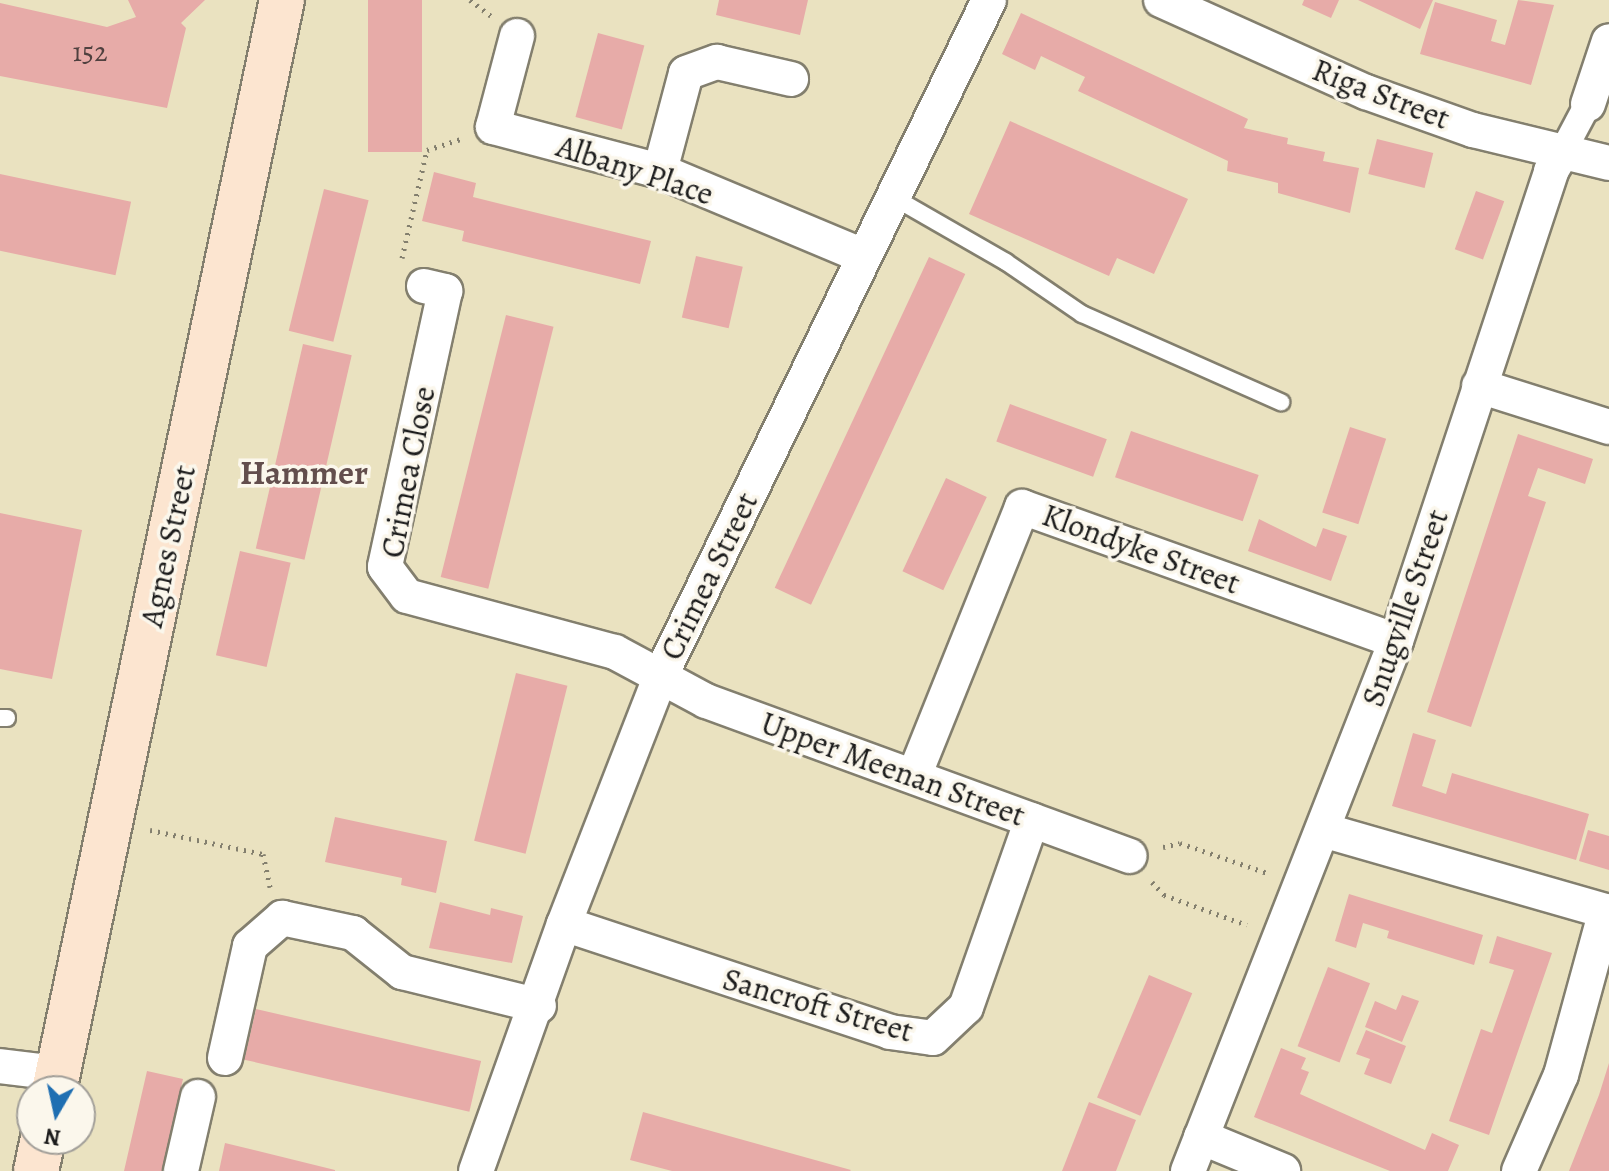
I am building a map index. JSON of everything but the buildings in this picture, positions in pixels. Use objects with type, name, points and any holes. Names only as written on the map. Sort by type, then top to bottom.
[{"type":"main road","name":"Agnes Street","points":[[57,1075],[282,0]]},
{"type":"street","name":"Crimea Street","points":[[482,1170],[564,924],[661,675],[989,0]]},
{"type":"street","name":"Riga Street","points":[[1162,0],[1366,92],[1473,130],[1609,163]]},
{"type":"street","points":[[493,127],[517,36]]},
{"type":"street","name":"Snugville Street","points":[[1188,1171],[1303,886],[1396,641],[1551,171],[1588,104],[1609,41]]},
{"type":"street","points":[[660,171],[686,73],[717,62],[791,79]]},
{"type":"street","name":"Albany Place","points":[[493,127],[660,171],[863,256]]},
{"type":"street","name":"Crimea Close","points":[[424,286],[445,291],[385,567],[407,596],[615,652],[661,675]]},
{"type":"street","points":[[1479,386],[1609,427]]},
{"type":"street","name":"Klondyke Street","points":[[914,776],[1022,507],[1396,641]]},
{"type":"street","name":"Upper Meenan Street","points":[[661,675],[706,701],[1129,856]]},
{"type":"street","name":"Sancroft Street","points":[[564,924],[890,1032],[933,1038],[966,1007],[1032,820]]},
{"type":"street","points":[[1323,830],[1607,912],[1561,1075],[1519,1171]]},
{"type":"street","points":[[225,1058],[250,946],[282,918],[353,933],[402,972],[539,1006]]},
{"type":"street","points":[[0,1066],[32,1075]]},
{"type":"street","points":[[181,1171],[198,1097]]},
{"type":"street","points":[[1201,1137],[1283,1171]]},
{"type":"lane","points":[[893,197],[1006,262],[1082,314],[1281,402]]},
{"type":"path","points":[[424,286],[402,261],[427,150],[493,127]]},
{"type":"path","points":[[110,822],[263,854],[262,864]]},
{"type":"path","points":[[1282,938],[1164,895],[1129,856],[1180,843],[1303,886]]},
{"type":"district","name":"Hammer","points":[[304,473]]}]
